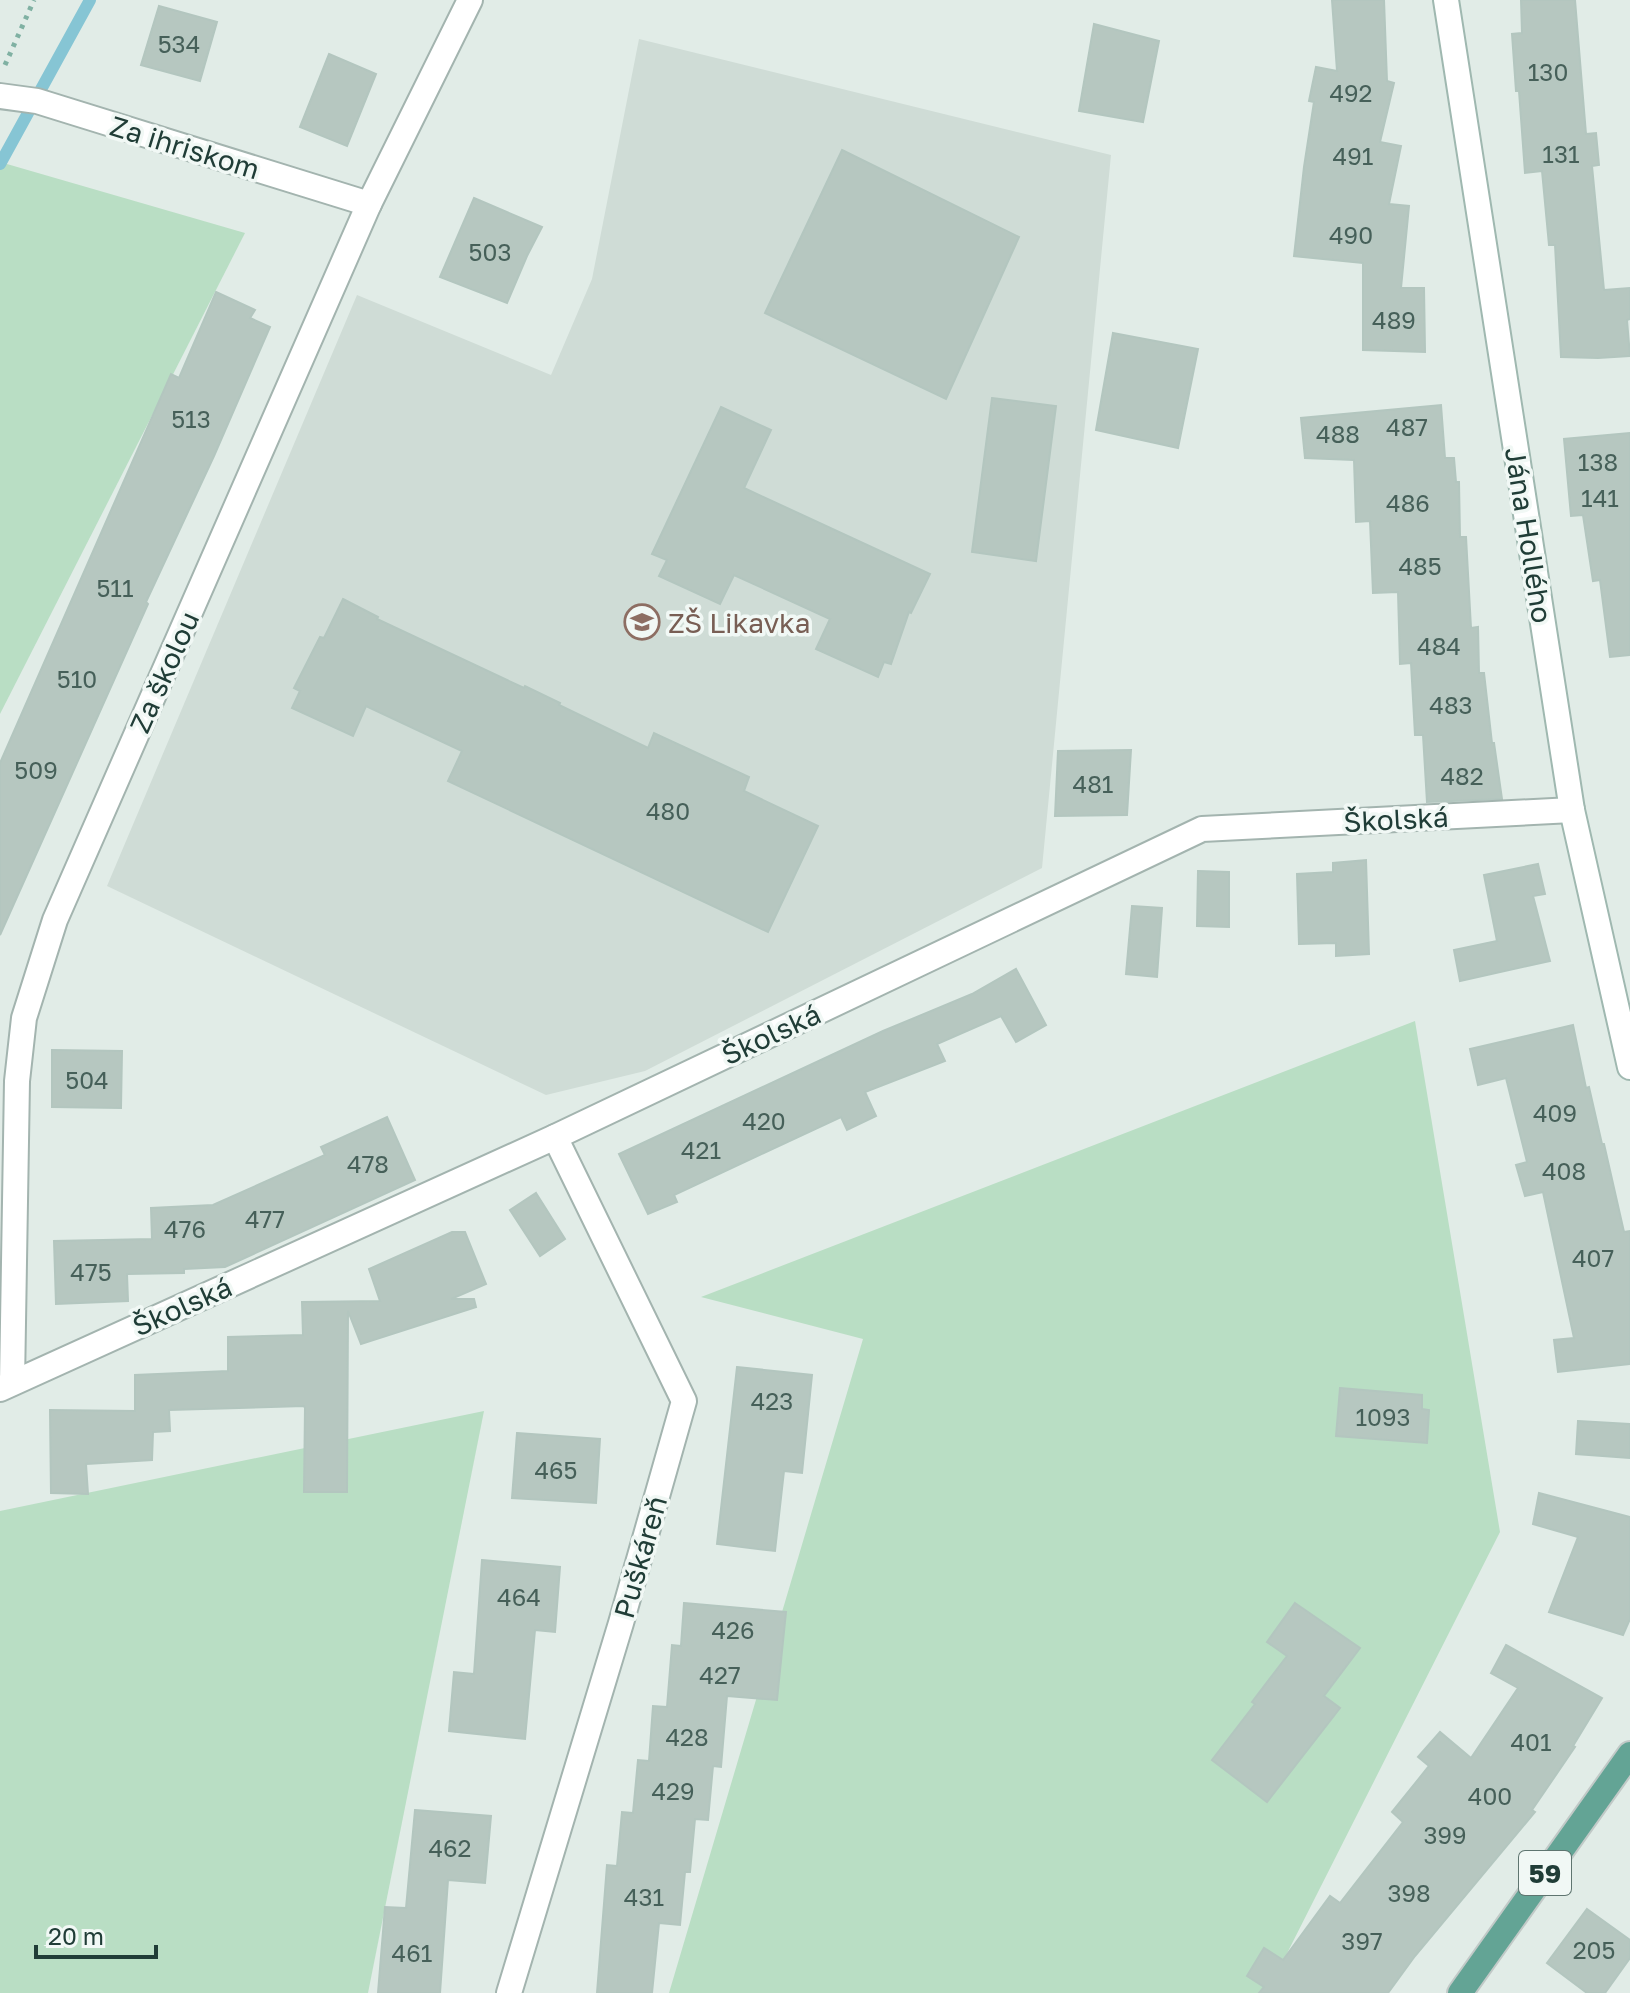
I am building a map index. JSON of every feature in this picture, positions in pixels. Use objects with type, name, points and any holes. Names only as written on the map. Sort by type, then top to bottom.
[{"type":"main road","name":"59","points":[[1460,1993],[1630,1754]]},
{"type":"street","name":"Za školou","points":[[6,1386],[17,1081],[24,1018],[55,920],[369,204],[470,0]]},
{"type":"street","name":"Jána Hollého","points":[[1446,0],[1572,810],[1630,1067]]},
{"type":"street","name":"Za ihriskom","points":[[0,96],[37,101],[369,204]]},
{"type":"street","name":"Školská","points":[[6,1386],[555,1137],[1202,829],[1572,810]]},
{"type":"street","name":"Puškáreň","points":[[509,1993],[621,1623],[684,1401],[555,1137]]},
{"type":"path","points":[[0,75],[34,0]]},
{"type":"shaded area","name":"ZŠ Likavka","points":[[639,39],[1111,155],[1042,868],[645,1071],[546,1095],[107,886],[357,295],[551,375],[592,279]]},
{"type":"green space","points":[[0,162],[245,233],[0,714]]},
{"type":"green space","points":[[1415,1021],[1500,1532],[1267,1993],[669,1993],[863,1339],[701,1297]]},
{"type":"green space","points":[[484,1411],[368,1993],[0,1993],[0,1511]]},
{"type":"building","points":[[1332,0],[1384,0],[1387,81],[1394,83],[1380,142],[1401,146],[1389,204],[1409,206],[1401,288],[1424,288],[1425,352],[1363,350],[1363,263],[1294,256],[1314,102],[1309,101],[1316,67],[1337,71]]},
{"type":"building","points":[[1521,0],[1575,0],[1586,134],[1596,133],[1599,165],[1592,166],[1604,290],[1630,288],[1630,319],[1627,320],[1630,356],[1561,357],[1555,245],[1549,245],[1542,171],[1525,173],[1512,34],[1522,33]]},
{"type":"building","points":[[159,6],[217,22],[200,81],[141,65]]},
{"type":"building","points":[[1094,24],[1159,41],[1143,122],[1079,111]]},
{"type":"building","points":[[329,54],[376,74],[347,146],[300,127]]},
{"type":"building","points":[[842,150],[1019,237],[946,399],[765,313]]},
{"type":"building","points":[[474,198],[542,227],[507,303],[440,277]]},
{"type":"building","points":[[216,292],[255,310],[250,318],[270,327],[0,935],[0,763],[171,374],[179,378]]},
{"type":"building","points":[[1113,333],[1198,349],[1178,448],[1096,430]]},
{"type":"building","points":[[992,398],[1056,406],[1036,561],[972,552]]},
{"type":"building","points":[[1441,405],[1445,458],[1454,458],[1456,482],[1459,482],[1460,537],[1466,537],[1471,628],[1478,627],[1479,673],[1484,673],[1502,799],[1427,802],[1423,735],[1415,735],[1411,663],[1400,664],[1398,592],[1373,593],[1370,521],[1356,522],[1354,460],[1305,458],[1301,418]]},
{"type":"building","points":[[721,407],[771,430],[744,488],[930,574],[909,612],[891,664],[884,662],[878,677],[816,649],[830,619],[734,575],[720,604],[659,576],[667,560],[652,554]]},
{"type":"building","points":[[1630,433],[1630,655],[1610,657],[1600,580],[1593,581],[1583,515],[1571,516],[1564,439]]},
{"type":"building","points":[[343,599],[377,619],[525,686],[648,748],[654,733],[749,777],[744,791],[818,826],[768,932],[448,781],[462,751],[366,706],[353,736],[292,708],[300,691],[294,688]]},
{"type":"building","points":[[1131,750],[1127,815],[1055,816],[1058,751]]},
{"type":"building","points":[[1366,860],[1369,954],[1336,956],[1336,943],[1299,944],[1297,874],[1333,872],[1333,863]]},
{"type":"building","points":[[1538,864],[1545,894],[1533,896],[1550,961],[1460,981],[1454,950],[1497,941],[1484,875]]},
{"type":"building","points":[[1198,871],[1229,872],[1229,927],[1197,926]]},
{"type":"building","points":[[1132,906],[1162,908],[1157,977],[1126,974]]},
{"type":"building","points":[[1016,969],[1046,1025],[1016,1042],[1001,1016],[937,1044],[945,1061],[865,1092],[876,1116],[847,1130],[841,1117],[674,1195],[677,1202],[648,1214],[619,1154],[883,1031],[972,994]]},
{"type":"building","points":[[1573,1025],[1586,1088],[1589,1087],[1624,1232],[1630,1231],[1630,1364],[1558,1372],[1554,1340],[1574,1338],[1543,1192],[1525,1196],[1516,1165],[1527,1162],[1506,1078],[1478,1085],[1470,1049]]},
{"type":"building","points":[[52,1050],[122,1051],[121,1108],[52,1107]]},
{"type":"building","points":[[387,1117],[415,1180],[225,1267],[184,1269],[184,1273],[127,1274],[128,1301],[56,1304],[54,1241],[152,1239],[151,1208],[213,1205],[325,1155],[321,1147]]},
{"type":"building","points":[[536,1193],[565,1239],[540,1256],[510,1210]]},
{"type":"building","points":[[452,1232],[465,1232],[486,1284],[451,1299],[474,1299],[476,1307],[361,1344],[348,1311],[347,1492],[304,1492],[304,1406],[169,1410],[170,1431],[153,1432],[152,1460],[86,1464],[88,1494],[51,1493],[50,1410],[135,1411],[135,1375],[228,1371],[228,1337],[303,1335],[302,1302],[380,1301],[369,1269]]},
{"type":"building","points":[[737,1367],[812,1375],[802,1473],[784,1471],[775,1551],[717,1544]]},
{"type":"building","points":[[1340,1388],[1422,1395],[1422,1409],[1429,1410],[1427,1443],[1336,1436]]},
{"type":"building","points":[[1578,1421],[1630,1424],[1630,1458],[1576,1454]]},
{"type":"building","points":[[517,1433],[600,1439],[596,1503],[512,1498]]},
{"type":"building","points":[[1539,1493],[1630,1517],[1630,1619],[1623,1635],[1549,1612],[1578,1537],[1533,1524]]},
{"type":"building","points":[[482,1560],[560,1567],[555,1632],[535,1630],[525,1739],[449,1731],[454,1672],[474,1674]]},
{"type":"building","points":[[684,1603],[786,1612],[777,1700],[727,1696],[721,1767],[713,1766],[708,1820],[695,1819],[690,1872],[685,1872],[680,1925],[659,1923],[652,1993],[597,1993],[607,1865],[617,1866],[622,1812],[633,1813],[638,1760],[649,1761],[653,1706],[667,1707],[672,1645],[681,1646]]},
{"type":"building","points":[[1295,1603],[1360,1648],[1324,1696],[1340,1708],[1267,1802],[1212,1760],[1287,1656],[1267,1642]]},
{"type":"building","points":[[1506,1645],[1602,1698],[1575,1747],[1532,1810],[1535,1812],[1388,1993],[1259,1993],[1264,1987],[1247,1976],[1264,1948],[1283,1960],[1330,1896],[1340,1903],[1403,1822],[1392,1812],[1429,1766],[1418,1757],[1440,1732],[1471,1758],[1518,1688],[1491,1673]]},
{"type":"building","points":[[415,1810],[491,1816],[485,1883],[448,1880],[440,1993],[378,1993],[385,1907],[406,1908]]},
{"type":"building","points":[[1587,1909],[1630,1940],[1630,1958],[1605,1993],[1587,1993],[1547,1963]]},
{"type":"waterway","points":[[0,164],[90,0]]},
{"type":"place","name":"ZŠ Likavka","points":[[642,622]]}]
